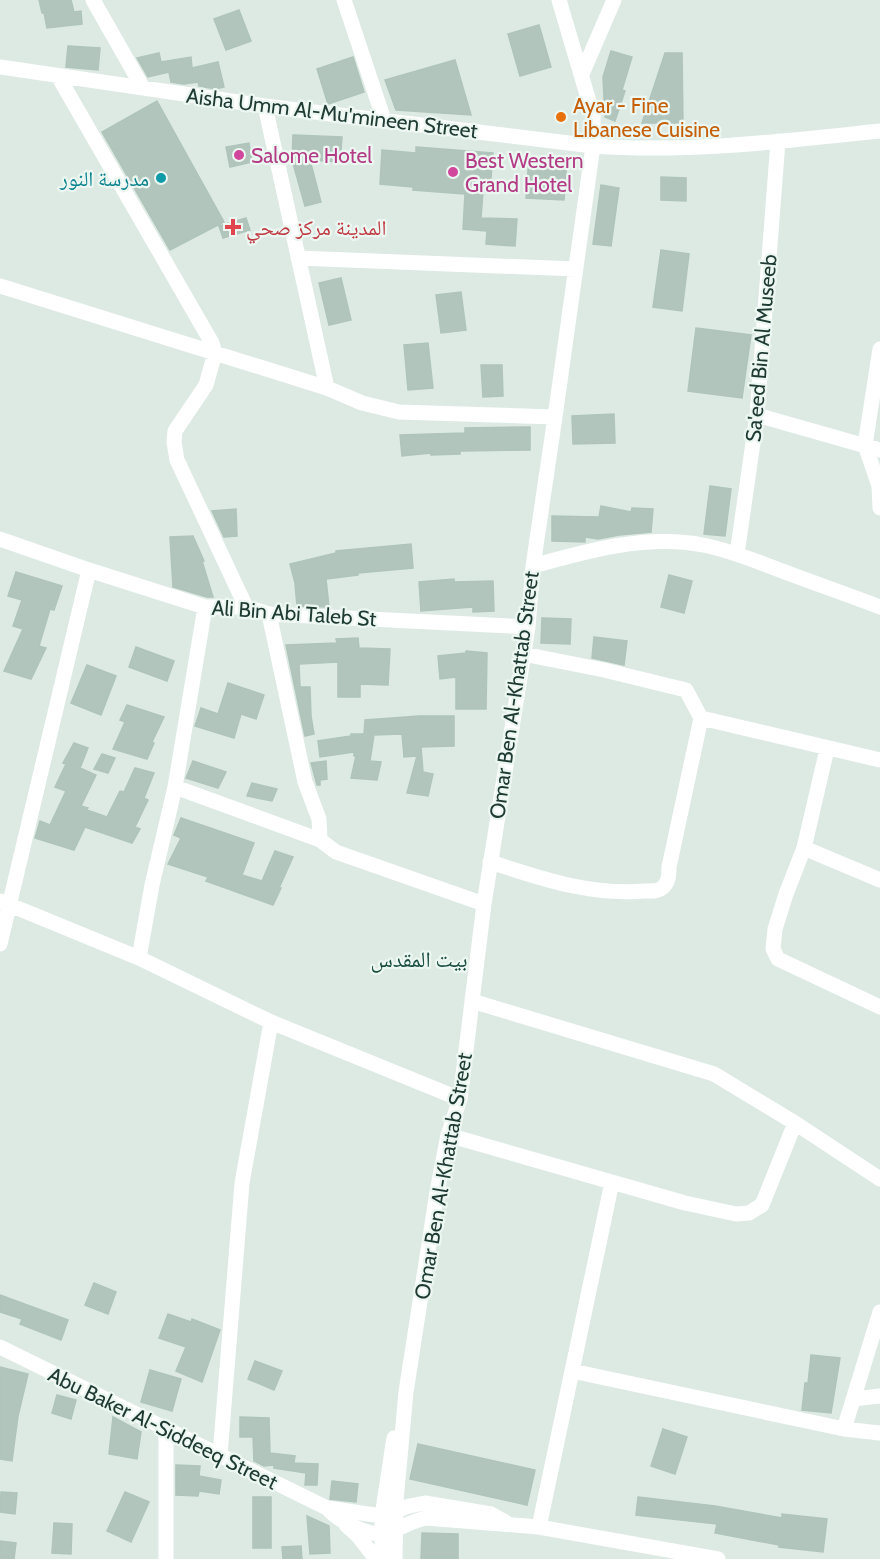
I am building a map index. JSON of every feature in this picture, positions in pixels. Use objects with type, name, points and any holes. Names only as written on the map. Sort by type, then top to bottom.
[{"type":"street","points":[[93,0],[143,88]]},
{"type":"street","points":[[344,0],[384,120]]},
{"type":"street","name":"Omar Ben Al-Khattab Street","points":[[406,1392],[437,1192],[448,1135],[460,1099],[484,904],[528,627],[532,566],[592,146],[594,115],[559,0]]},
{"type":"street","points":[[582,74],[614,0]]},
{"type":"street","name":"Aisha Umm Al-Mu'mineen Street","points":[[0,67],[265,106],[592,146],[635,149],[778,141],[880,131]]},
{"type":"street","points":[[58,76],[209,336],[215,353],[206,385],[175,431],[174,442],[177,460],[246,607]]},
{"type":"street","points":[[265,106],[327,388]]},
{"type":"street","name":"Sa'eed Bin Al Museeb","points":[[737,554],[757,415],[778,141]]},
{"type":"street","points":[[298,258],[576,269]]},
{"type":"street","points":[[0,286],[327,388],[362,403],[399,412],[555,417]]},
{"type":"street","points":[[880,349],[873,447],[880,508]]},
{"type":"street","points":[[757,415],[873,447]]},
{"type":"street","name":"Ali Bin Abi Taleb St","points":[[0,538],[89,570],[205,607],[246,607],[269,614],[528,627]]},
{"type":"street","points":[[532,566],[582,552],[624,545],[667,542],[702,545],[737,554],[880,607]]},
{"type":"street","points":[[0,944],[5,903],[89,570]]},
{"type":"street","points":[[139,958],[152,885],[175,787],[205,607]]},
{"type":"street","points":[[269,614],[305,782],[319,819],[320,840]]},
{"type":"street","points":[[490,862],[579,888],[626,893],[657,891],[668,880],[701,718],[686,690],[604,670],[523,654]]},
{"type":"street","points":[[701,718],[880,760]]},
{"type":"street","points":[[827,749],[804,848],[786,894],[776,929],[773,942],[774,954],[778,959],[880,1007]]},
{"type":"street","points":[[175,787],[320,840],[336,852],[484,904]]},
{"type":"street","points":[[804,848],[880,880]]},
{"type":"street","points":[[5,903],[139,958],[271,1022],[460,1099]]},
{"type":"street","points":[[472,1000],[714,1074],[795,1123],[880,1179]]},
{"type":"street","points":[[220,1455],[242,1183],[271,1022]]},
{"type":"street","points":[[448,1135],[685,1203],[736,1214],[757,1210],[766,1199],[795,1123]]},
{"type":"street","points":[[539,1527],[612,1182]]},
{"type":"street","points":[[844,1429],[880,1312]]},
{"type":"street","name":"Abu Baker Al-Siddeeq Street","points":[[0,1347],[327,1508],[344,1523],[388,1531]]},
{"type":"street","points":[[573,1371],[844,1429],[880,1433]]},
{"type":"street","points":[[389,1513],[399,1482],[406,1392]]},
{"type":"street","points":[[382,1559],[388,1531],[394,1434],[406,1392]]},
{"type":"street","points":[[853,1399],[880,1396]]},
{"type":"street","points":[[166,1430],[166,1559]]},
{"type":"street","points":[[399,1482],[424,1503]]},
{"type":"street","points":[[389,1513],[424,1503],[491,1514],[507,1523]]},
{"type":"street","name":"Abu Baker Al-Siddeeq Street","points":[[327,1508],[389,1513]]},
{"type":"street","points":[[388,1531],[426,1518],[507,1523],[718,1559]]},
{"type":"street","points":[[344,1523],[358,1536],[376,1559]]},
{"type":"street","points":[[388,1531],[395,1559]]},
{"type":"building","points":[[39,0],[71,0],[74,12],[81,11],[82,24],[47,28]]},
{"type":"building","points":[[239,10],[251,41],[226,50],[214,19]]},
{"type":"building","points":[[539,25],[551,67],[520,76],[508,34]]},
{"type":"building","points":[[68,46],[100,48],[98,70],[66,67]]},
{"type":"building","points":[[611,51],[632,57],[622,90],[625,91],[615,121],[605,117],[603,77]]},
{"type":"building","points":[[159,53],[161,62],[191,57],[192,68],[218,62],[224,87],[216,89],[199,86],[198,82],[184,84],[171,82],[169,72],[148,77],[137,58]]},
{"type":"building","points":[[665,53],[682,53],[683,123],[642,123]]},
{"type":"building","points":[[353,57],[364,92],[328,104],[317,69]]},
{"type":"building","points":[[455,60],[471,115],[396,110],[385,80]]},
{"type":"building","name":"مدرسة النور","points":[[157,101],[224,222],[170,250],[102,132]]},
{"type":"building","points":[[293,135],[342,137],[340,162],[310,160],[321,202],[305,206],[292,160]]},
{"type":"building","name":"Salome Hotel","points":[[249,143],[252,162],[230,167],[226,147]]},
{"type":"building","name":"Best Western Grand Hotel","points":[[416,147],[493,153],[490,191],[483,191],[481,218],[517,219],[515,246],[486,244],[487,231],[463,229],[465,194],[413,190],[413,187],[380,184],[382,150],[416,153]]},
{"type":"building","points":[[529,157],[567,160],[564,200],[526,198]]},
{"type":"building","points":[[661,177],[686,178],[686,201],[661,200]]},
{"type":"building","points":[[601,185],[619,188],[611,246],[593,244]]},
{"type":"building","points":[[246,218],[250,230],[223,238],[219,226]]},
{"type":"building","points":[[661,250],[689,254],[682,311],[653,307]]},
{"type":"building","points":[[341,278],[351,320],[329,325],[319,283]]},
{"type":"building","points":[[461,292],[466,330],[441,333],[436,295]]},
{"type":"building","points":[[696,328],[751,335],[742,398],[688,391]]},
{"type":"building","points":[[428,343],[433,388],[408,390],[404,345]]},
{"type":"building","points":[[481,365],[502,365],[503,396],[483,397]]},
{"type":"building","points":[[614,414],[615,443],[573,444],[572,416]]},
{"type":"building","points":[[530,427],[530,450],[460,451],[460,454],[431,455],[431,453],[402,456],[400,435],[465,433],[465,428]]},
{"type":"building","points":[[710,486],[731,489],[725,536],[704,534]]},
{"type":"building","points":[[601,506],[631,512],[632,508],[653,509],[651,532],[598,539],[585,537],[585,542],[552,541],[552,516],[599,517]]},
{"type":"building","points":[[236,509],[237,536],[224,537],[212,511]]},
{"type":"building","points":[[193,536],[204,561],[202,561],[213,597],[173,587],[170,537]]},
{"type":"building","points":[[411,544],[413,568],[358,573],[358,575],[326,579],[329,607],[297,606],[295,583],[290,564],[336,553],[336,551]]},
{"type":"building","points":[[16,572],[62,586],[54,610],[50,609],[39,646],[46,648],[31,679],[4,671],[23,629],[13,626],[22,600],[8,596]]},
{"type":"building","points":[[669,575],[692,581],[684,613],[661,607]]},
{"type":"building","points":[[454,579],[454,582],[493,581],[494,611],[473,612],[473,607],[421,611],[419,582]]},
{"type":"building","points":[[542,618],[571,619],[570,644],[541,643]]},
{"type":"building","points":[[594,637],[627,641],[624,665],[592,658]]},
{"type":"building","points":[[358,638],[359,648],[390,649],[388,685],[360,684],[360,697],[338,697],[338,662],[299,664],[300,687],[310,687],[314,734],[305,736],[286,645],[337,643],[336,639]]},
{"type":"building","points":[[136,647],[174,661],[167,681],[129,667]]},
{"type":"building","points":[[466,651],[487,653],[486,709],[456,709],[456,677],[440,679],[438,656],[466,653]]},
{"type":"building","points":[[87,665],[116,676],[101,715],[71,703]]},
{"type":"building","points":[[228,683],[264,695],[256,719],[241,714],[234,738],[195,726],[201,708],[218,714]]},
{"type":"building","points":[[127,705],[164,717],[147,759],[113,749],[125,722],[120,720]]},
{"type":"building","points":[[454,716],[454,746],[421,747],[423,772],[433,774],[428,796],[407,793],[417,756],[404,757],[402,734],[374,735],[370,761],[381,762],[377,780],[351,778],[356,756],[354,752],[320,757],[318,741],[351,736],[351,734],[364,734],[365,720]]},
{"type":"building","points":[[74,743],[88,748],[80,768],[96,775],[81,806],[88,808],[87,810],[107,817],[120,791],[124,792],[135,768],[154,773],[144,798],[148,800],[135,827],[140,829],[132,843],[85,827],[74,850],[35,838],[40,821],[50,825],[66,791],[55,787],[66,764],[63,763]]},
{"type":"building","points":[[102,754],[115,758],[108,773],[94,769]]},
{"type":"building","points":[[193,761],[226,772],[218,788],[186,778]]},
{"type":"building","points":[[326,761],[327,779],[320,780],[320,785],[317,785],[311,763]]},
{"type":"building","points":[[252,783],[277,789],[272,801],[247,796]]},
{"type":"building","points":[[181,818],[254,843],[242,875],[262,881],[275,851],[293,857],[273,905],[206,881],[208,877],[168,864],[181,838],[174,835]]},
{"type":"building","points":[[94,1283],[116,1292],[108,1314],[85,1305]]},
{"type":"building","points":[[0,1295],[68,1320],[61,1340],[20,1324],[22,1319],[0,1312]]},
{"type":"building","points":[[168,1314],[191,1322],[192,1319],[220,1330],[202,1382],[176,1371],[186,1347],[159,1338]]},
{"type":"building","points":[[811,1355],[840,1358],[831,1413],[802,1410]]},
{"type":"building","points":[[255,1361],[282,1371],[274,1390],[248,1379]]},
{"type":"building","points":[[0,1367],[28,1374],[18,1416],[12,1461],[0,1459]]},
{"type":"building","points":[[150,1370],[181,1379],[172,1411],[141,1402]]},
{"type":"building","points":[[57,1395],[76,1400],[71,1419],[52,1413]]},
{"type":"building","points":[[113,1417],[141,1432],[137,1459],[109,1454]]},
{"type":"building","points":[[240,1417],[269,1418],[270,1453],[295,1456],[294,1463],[318,1464],[317,1485],[305,1485],[306,1473],[274,1468],[274,1465],[264,1466],[254,1461],[253,1437],[240,1437]]},
{"type":"building","points":[[663,1429],[687,1437],[675,1474],[651,1466]]},
{"type":"building","points":[[418,1444],[535,1470],[527,1505],[410,1479]]},
{"type":"building","points":[[176,1465],[200,1466],[199,1476],[221,1480],[219,1494],[199,1491],[198,1496],[176,1495]]},
{"type":"building","points":[[332,1481],[358,1484],[356,1502],[330,1499]]},
{"type":"building","points":[[1,1492],[17,1493],[15,1514],[0,1512]]},
{"type":"building","points":[[125,1492],[149,1502],[131,1542],[107,1531]]},
{"type":"building","points":[[253,1497],[271,1497],[271,1548],[253,1548]]},
{"type":"building","points":[[638,1497],[715,1506],[782,1518],[782,1514],[827,1519],[823,1552],[779,1547],[779,1545],[715,1533],[717,1524],[636,1515]]},
{"type":"building","points":[[307,1516],[329,1526],[330,1553],[310,1554]]},
{"type":"building","points":[[54,1523],[72,1524],[71,1554],[52,1553]]},
{"type":"building","points":[[422,1533],[458,1534],[458,1559],[421,1559]]},
{"type":"building","points":[[0,1541],[16,1543],[14,1559],[0,1559]]},
{"type":"building","points":[[301,1546],[302,1559],[283,1559],[282,1547]]},
{"type":"place","name":"Ayar - Fine Libanese Cuisine","points":[[561,117]]},
{"type":"place","name":"Salome Hotel","points":[[239,155]]},
{"type":"place","name":"Best Western Grand Hotel","points":[[453,172]]},
{"type":"place","name":"مدرسة النور","points":[[161,178]]},
{"type":"place","name":"المدينة مركز صحي","points":[[233,227]]},
{"type":"district","name":"بيت المقدس","points":[[419,959]]}]
